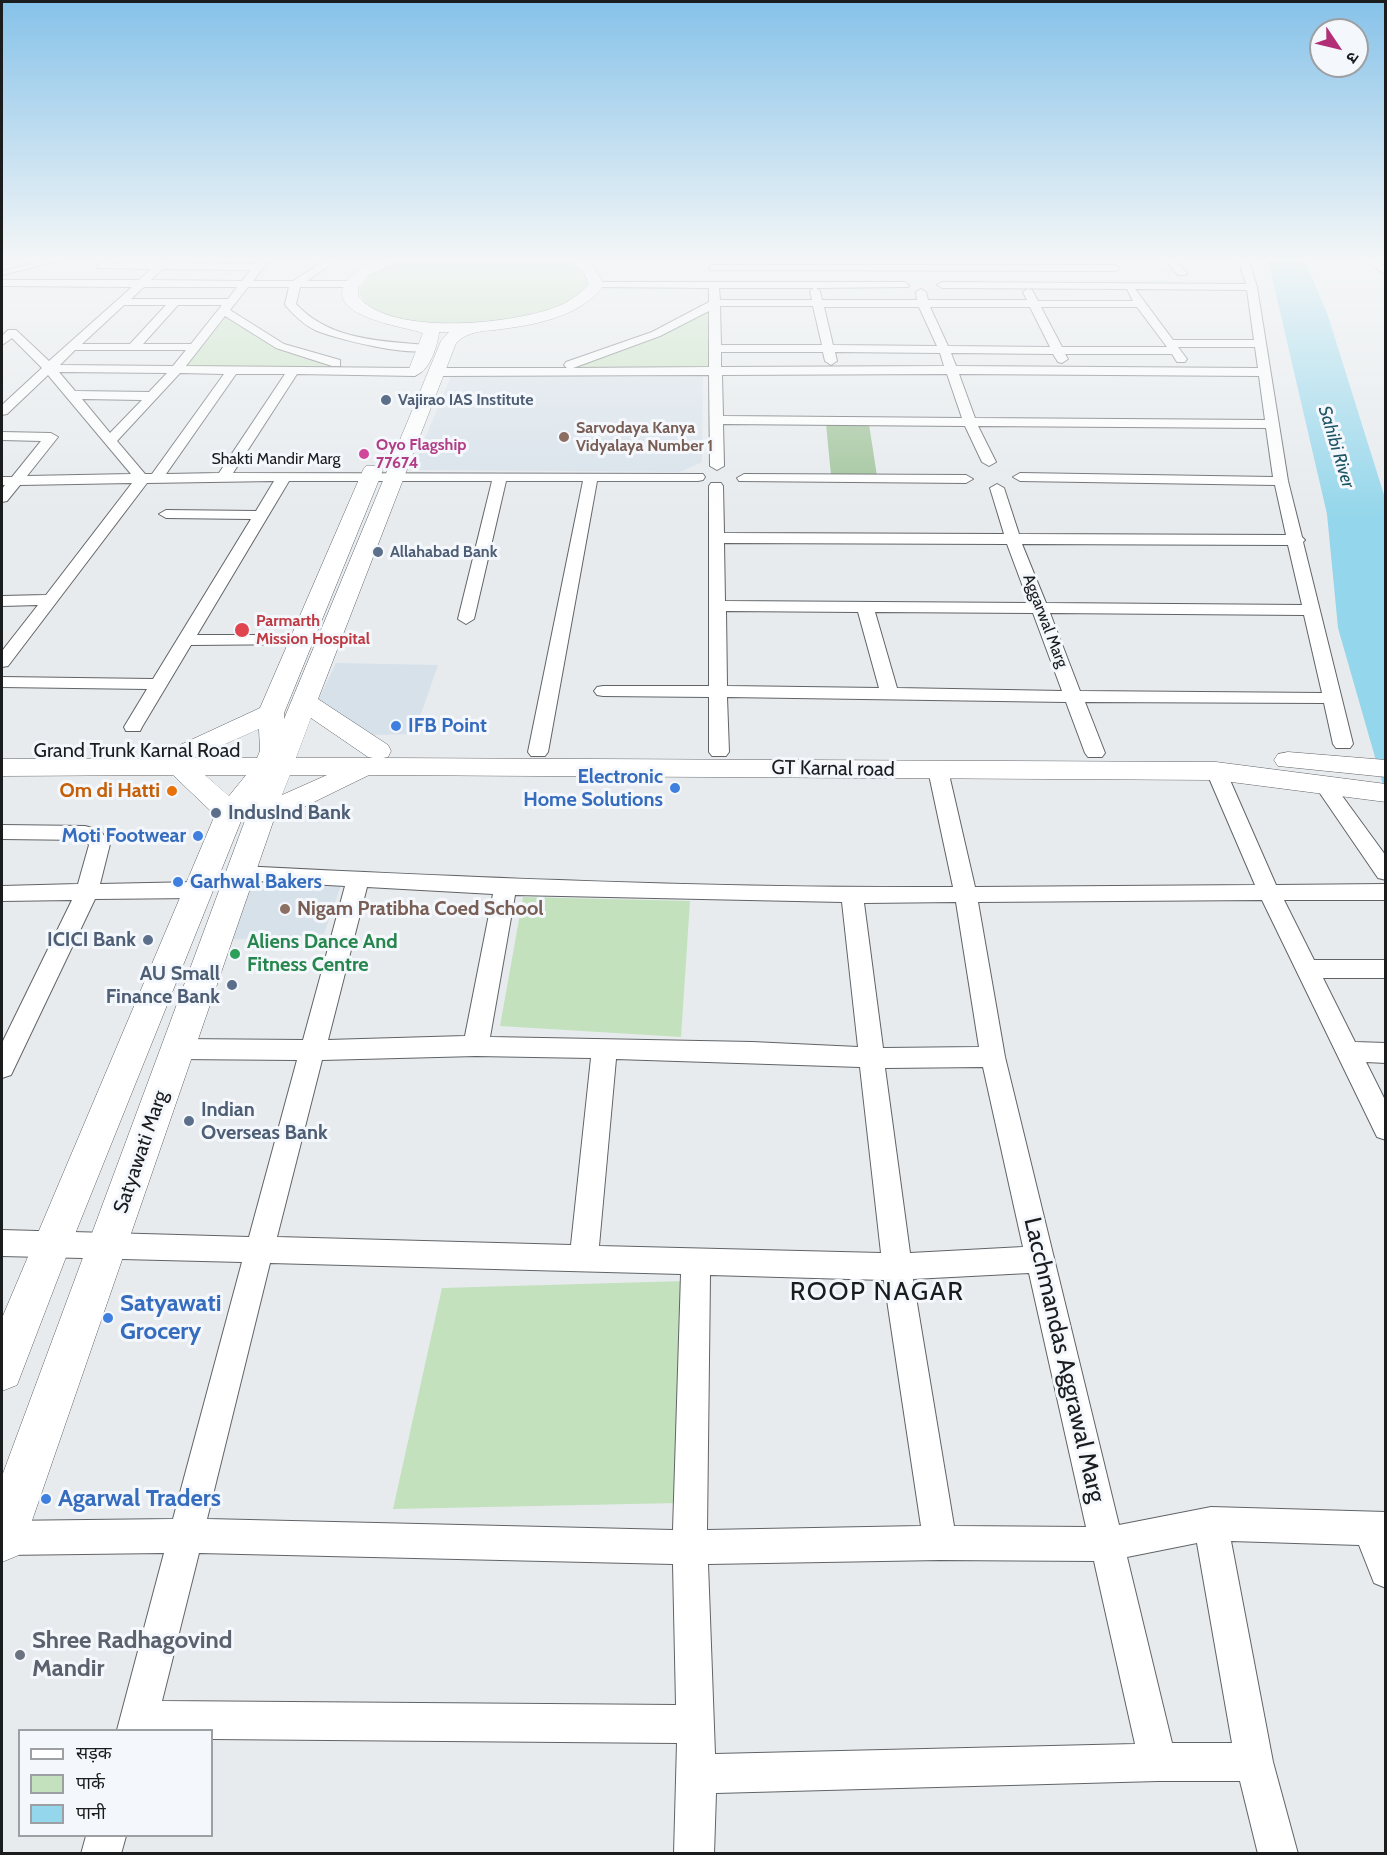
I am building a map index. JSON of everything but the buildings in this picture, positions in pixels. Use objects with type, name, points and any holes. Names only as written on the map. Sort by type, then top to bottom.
[{"type":"street","points":[[17,345],[49,368],[111,440],[149,478]]},
{"type":"street","points":[[2,411],[75,345]]},
{"type":"street","points":[[111,440],[197,345]]},
{"type":"street","points":[[280,345],[292,351],[367,371]]},
{"type":"street","points":[[386,345],[426,348]]},
{"type":"street","points":[[426,372],[427,345]]},
{"type":"street","points":[[397,415],[446,345]]},
{"type":"street","points":[[551,372],[630,345]]},
{"type":"street","points":[[716,345],[717,466]]},
{"type":"street","points":[[828,345],[832,370]]},
{"type":"street","points":[[744,478],[737,470],[717,466],[701,471],[698,477],[703,483],[716,486],[735,484],[744,478],[966,479],[982,486],[997,488],[1014,484],[1005,467],[970,422],[942,345]]},
{"type":"street","points":[[1055,345],[1068,371]]},
{"type":"street","points":[[1170,345],[1190,371]]},
{"type":"street","points":[[716,348],[1057,349],[1243,345]]},
{"type":"street","points":[[1259,345],[1281,481],[1297,540],[1348,766]]},
{"type":"street","points":[[72,347],[195,347]]},
{"type":"street","points":[[49,368],[426,372],[952,370],[1264,372]]},
{"type":"street","points":[[2,662],[233,370]]},
{"type":"street","points":[[223,477],[294,370]]},
{"type":"street","name":"Satyawati Marg","points":[[2,1370],[51,1244],[197,890],[245,815],[305,702],[393,477],[426,372]]},
{"type":"street","points":[[73,396],[152,396]]},
{"type":"street","points":[[715,420],[1272,423]]},
{"type":"street","points":[[2,436],[51,436],[2,498]]},
{"type":"street","points":[[276,759],[271,713],[379,456]]},
{"type":"street","points":[[966,479],[963,474],[964,469],[969,465],[1281,481]]},
{"type":"street","name":"Shakti Mandir Marg","points":[[2,481],[223,477],[698,477]]},
{"type":"street","points":[[133,727],[284,477]]},
{"type":"street","points":[[466,620],[500,477]]},
{"type":"street","points":[[538,752],[591,477]]},
{"type":"street","points":[[716,486],[719,752]]},
{"type":"street","name":"Aggarwal Marg","points":[[997,488],[1013,539],[1095,753]]},
{"type":"street","points":[[166,514],[261,514]]},
{"type":"street","points":[[716,538],[1297,540]]},
{"type":"street","points":[[2,601],[51,600]]},
{"type":"street","points":[[717,606],[1312,610]]},
{"type":"street","points":[[865,607],[889,693]]},
{"type":"street","points":[[186,640],[300,640]]},
{"type":"street","points":[[2,682],[159,684]]},
{"type":"street","points":[[603,692],[889,693],[1074,698],[1332,698]]},
{"type":"street","points":[[271,713],[185,759],[245,815],[372,759],[305,702]]},
{"type":"street","name":"Grand Trunk Karnal Road","points":[[2,752],[185,759],[276,759]]},
{"type":"street","name":"GT Karnal road","points":[[372,759],[538,752],[1222,754],[1386,769]]},
{"type":"street","name":"Grand Trunk Karnal Road","points":[[2,767],[185,759]]},
{"type":"street","name":"GT Karnal road","points":[[276,759],[938,770],[1216,771],[1325,786],[1348,766]]},
{"type":"street","name":"GT Karnal road","points":[[1348,766],[1386,793]]},
{"type":"street","name":"Lacchmandas Aggrawal Marg","points":[[938,770],[966,894],[993,1057],[1158,1762]]},
{"type":"street","points":[[1216,771],[1269,893],[1386,1129]]},
{"type":"street","points":[[1325,786],[1386,873]]},
{"type":"street","name":"Satyawati Marg","points":[[2,1538],[240,873],[245,815]]},
{"type":"street","points":[[2,832],[78,832],[93,835],[100,844],[87,892],[2,1068]]},
{"type":"street","points":[[240,873],[506,887],[852,895],[1386,892]]},
{"type":"street","points":[[358,879],[259,1251],[138,1725],[694,1724]]},
{"type":"street","points":[[476,1046],[506,887]]},
{"type":"street","points":[[2,893],[197,890]]},
{"type":"street","points":[[852,895],[897,1267],[940,1543]]},
{"type":"street","points":[[1306,969],[1386,969]]},
{"type":"street","points":[[177,1049],[312,1050],[476,1046],[752,1052],[872,1058],[993,1057]]},
{"type":"street","points":[[584,1259],[604,1049]]},
{"type":"street","points":[[1347,1052],[1386,1053]]},
{"type":"street","points":[[2,1243],[897,1267],[1041,1259]]},
{"type":"street","points":[[694,1854],[697,1774],[690,1547],[696,1262]]},
{"type":"street","points":[[2,1538],[187,1536],[690,1547],[940,1543],[1107,1544],[1211,1524],[1378,1529],[1386,1571]]},
{"type":"street","points":[[1211,1524],[1254,1762],[1278,1854]]},
{"type":"street","points":[[697,1774],[1158,1762],[1254,1762]]},
{"type":"street","points":[[101,1854],[106,1837]]},
{"type":"shaded area","name":"Sarvodaya Kanya Vidyalaya Number 1","points":[[451,376],[703,377],[702,462],[680,472],[412,470]]},
{"type":"shaded area","points":[[336,663],[438,665],[414,734],[368,735],[318,701]]},
{"type":"shaded area","name":"Nigam Pratibha Coed School","points":[[246,882],[341,885],[324,934],[228,940]]},
{"type":"green space","points":[[203,345],[272,345],[279,349],[343,368],[185,367]]},
{"type":"green space","points":[[636,345],[711,345],[711,368],[564,370]]},
{"type":"green space","points":[[826,424],[869,424],[877,476],[831,475]]},
{"type":"green space","points":[[523,897],[690,901],[681,1037],[500,1026]]},
{"type":"green space","points":[[685,1281],[678,1503],[393,1509],[442,1288]]},
{"type":"water","name":"Sahibi River","points":[[1288,345],[1337,345],[1385,498],[1385,792],[1338,628],[1327,514]]},
{"type":"place","name":"Vajirao IAS Institute","points":[[386,400]]},
{"type":"place","name":"Sarvodaya Kanya Vidyalaya Number 1","points":[[564,437]]},
{"type":"place","name":"Oyo Flagship 77674","points":[[364,454]]},
{"type":"place","name":"Allahabad Bank","points":[[378,552]]},
{"type":"place","name":"Parmarth Mission Hospital","points":[[242,630]]},
{"type":"place","name":"IFB Point","points":[[396,726]]},
{"type":"place","name":"Electronic Home Solutions","points":[[675,788]]},
{"type":"place","name":"Om di Hatti","points":[[172,791]]},
{"type":"place","name":"IndusInd Bank","points":[[216,813]]},
{"type":"place","name":"Moti Footwear","points":[[198,836]]},
{"type":"place","name":"Garhwal Bakers","points":[[178,882]]},
{"type":"place","name":"Nigam Pratibha Coed School","points":[[285,909]]},
{"type":"place","name":"ICICI Bank","points":[[148,940]]},
{"type":"place","name":"Aliens Dance And Fitness Centre","points":[[235,954]]},
{"type":"place","name":"AU Small Finance Bank","points":[[232,985]]},
{"type":"place","name":"Indian Overseas Bank","points":[[189,1121]]},
{"type":"place","name":"Satyawati Grocery","points":[[108,1318]]},
{"type":"place","name":"Agarwal Traders","points":[[46,1499]]},
{"type":"place","name":"Shree Radhagovind Mandir","points":[[20,1655]]},
{"type":"district","name":"ROOP NAGAR","points":[[877,1292]]}]
